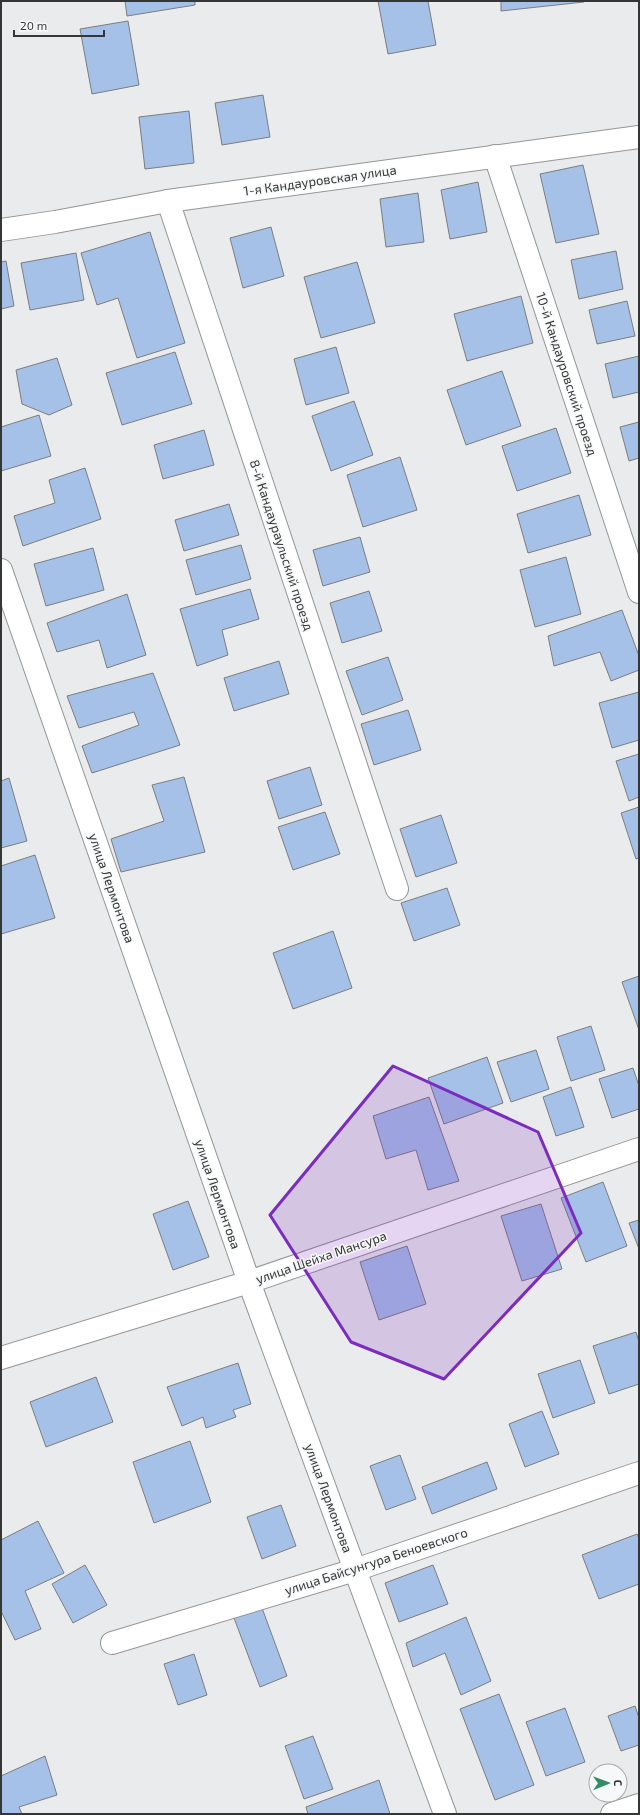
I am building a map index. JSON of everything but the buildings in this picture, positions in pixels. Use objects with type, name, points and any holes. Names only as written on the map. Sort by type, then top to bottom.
[{"type":"street","name":"1-я Кандауровская улица","points":[[1,230],[55,222],[168,201],[639,137]]},
{"type":"street","name":"10-й Кандауровский проезд","points":[[495,156],[639,592]]},
{"type":"street","name":"8-й Кандаураульский проезд","points":[[168,201],[397,890]]},
{"type":"street","name":"улица Лермонтова","points":[[1,570],[249,1282],[445,1814]]},
{"type":"street","name":"улица Шейха Мансура","points":[[1,1358],[249,1282],[639,1149]]},
{"type":"street","name":"улица Байсунгура Беноевского","points":[[112,1643],[355,1570],[639,1473]]},
{"type":"street","points":[[612,1814],[639,1805]]},
{"type":"highlighted area","points":[[393,1066],[538,1132],[581,1233],[444,1379],[351,1342],[270,1215]]}]
